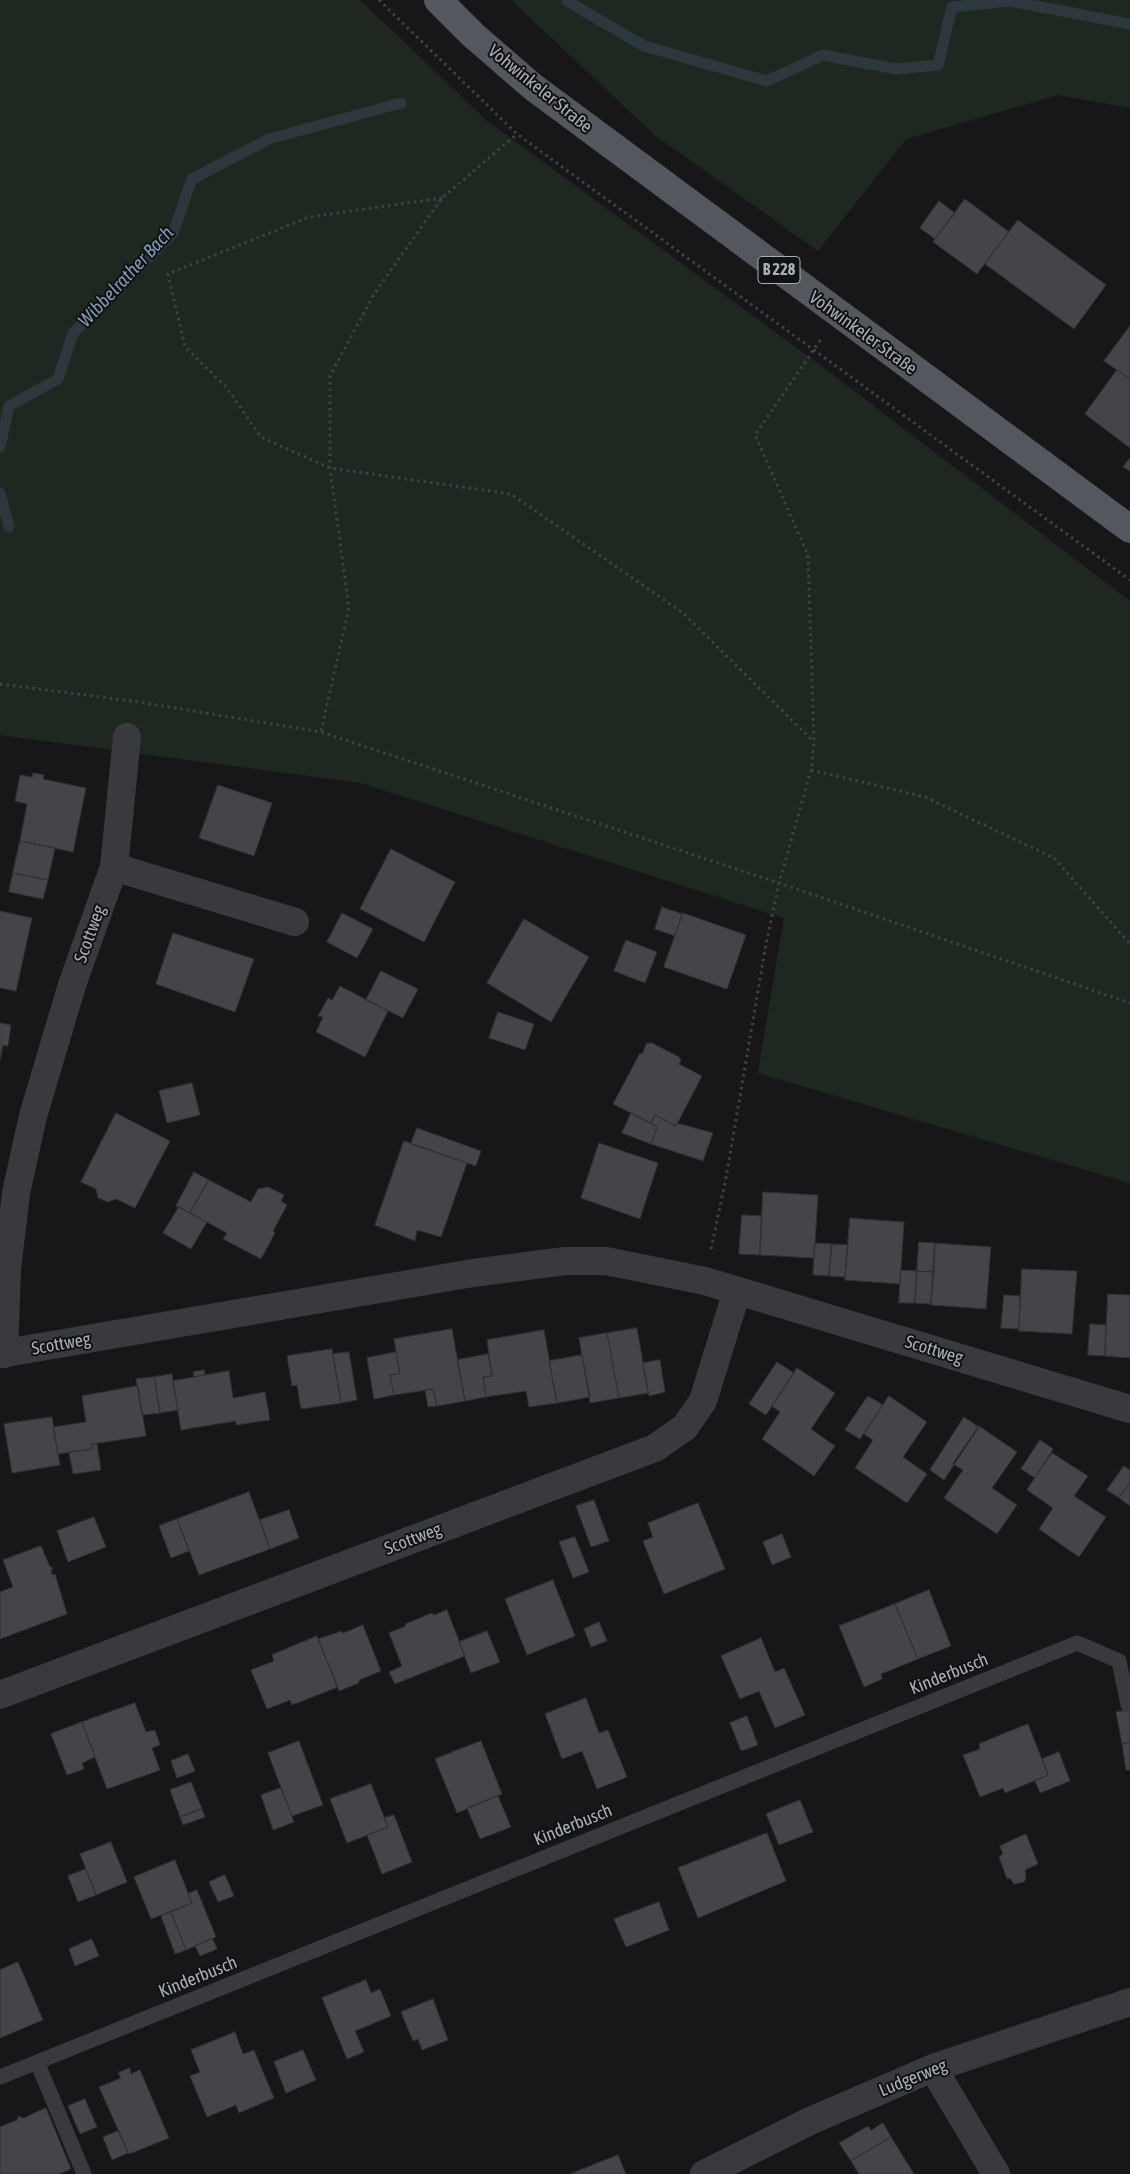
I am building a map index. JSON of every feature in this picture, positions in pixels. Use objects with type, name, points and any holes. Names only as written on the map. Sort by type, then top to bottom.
[{"type":"main road","name":"Vohwinkeler Straße","points":[[438,0],[473,35],[533,88],[1130,529]]},
{"type":"street","name":"Scottweg","points":[[127,737],[114,867],[72,985],[33,1116],[16,1194],[7,1269],[2,1354],[473,1273],[565,1260],[606,1261],[705,1281],[1130,1409]]},
{"type":"street","points":[[114,867],[295,922]]},
{"type":"street","name":"Scottweg","points":[[0,1695],[656,1448],[685,1427],[703,1401],[737,1291]]},
{"type":"street","name":"Ludgerweg","points":[[704,2174],[810,2121],[933,2068],[1130,2002]]},
{"type":"street","points":[[933,2068],[996,2174]]},
{"type":"lane","name":"Kinderbusch","points":[[0,2077],[1077,1643],[1119,1661],[1128,1705]]},
{"type":"lane","points":[[37,2062],[84,2174]]},
{"type":"path","points":[[379,0],[517,134],[1130,580]]},
{"type":"path","points":[[321,732],[349,608],[330,468],[330,376],[374,294],[442,198],[517,134]]},
{"type":"path","points":[[442,198],[309,217],[168,274],[185,348],[226,388],[261,437],[330,468],[511,494],[683,613],[814,742]]},
{"type":"path","points":[[705,1281],[726,1178],[766,944],[780,883],[811,770],[814,742],[808,556],[755,436],[838,314]]},
{"type":"path","points":[[0,684],[132,701],[321,732],[780,883],[1130,1003]]},
{"type":"path","points":[[811,770],[924,797],[1054,858],[1130,944]]},
{"type":"shaded area","points":[[0,0],[360,0],[486,120],[820,365],[1130,601],[1130,1183],[758,1073],[784,918],[361,783],[0,735]]},
{"type":"shaded area","points":[[511,0],[1130,0],[1130,108],[1058,95],[906,139],[818,251],[656,136]]},
{"type":"building","points":[[965,199],[1009,232],[977,274],[933,242]]},
{"type":"building","points":[[939,201],[955,213],[935,239],[920,228]]},
{"type":"building","points":[[1018,220],[1106,285],[1074,329],[985,264]]},
{"type":"building","points":[[1130,326],[1130,379],[1104,361]]},
{"type":"building","points":[[1117,370],[1130,379],[1130,448],[1085,414]]},
{"type":"building","points":[[1130,458],[1130,471],[1123,467]]},
{"type":"building","points":[[33,773],[44,775],[43,779],[86,788],[73,852],[20,841],[27,804],[15,801],[20,775],[32,777]]},
{"type":"building","points":[[218,785],[272,803],[254,856],[199,838]]},
{"type":"building","points":[[20,841],[55,848],[48,880],[13,873]]},
{"type":"building","points":[[391,849],[455,882],[424,942],[360,909]]},
{"type":"building","points":[[13,873],[48,880],[43,899],[9,892]]},
{"type":"building","points":[[662,907],[682,914],[675,936],[655,929]]},
{"type":"building","points":[[0,911],[32,918],[16,991],[0,988]]},
{"type":"building","points":[[342,913],[373,929],[357,958],[327,942]]},
{"type":"building","points":[[683,913],[746,935],[727,989],[664,967]]},
{"type":"building","points":[[524,919],[589,957],[551,1022],[487,983]]},
{"type":"building","points":[[173,933],[254,959],[235,1012],[156,984]]},
{"type":"building","points":[[626,940],[657,952],[645,983],[614,971]]},
{"type":"building","points":[[381,971],[418,989],[403,1018],[366,1000]]},
{"type":"building","points":[[340,986],[388,1011],[365,1057],[316,1032],[323,1017],[318,1016],[328,998],[332,1000]]},
{"type":"building","points":[[498,1012],[534,1024],[525,1050],[489,1038]]},
{"type":"building","points":[[0,1023],[11,1025],[8,1046],[3,1045],[0,1061]]},
{"type":"building","points":[[647,1043],[652,1043],[679,1057],[681,1061],[679,1064],[702,1076],[676,1126],[655,1115],[651,1123],[613,1104]]},
{"type":"building","points":[[192,1083],[200,1115],[167,1123],[159,1091]]},
{"type":"building","points":[[116,1113],[170,1141],[135,1208],[116,1199],[108,1202],[98,1198],[96,1189],[81,1182]]},
{"type":"building","points":[[631,1113],[657,1127],[651,1144],[622,1133]]},
{"type":"building","points":[[655,1115],[676,1126],[677,1123],[713,1133],[703,1161],[651,1144],[657,1127],[651,1123]]},
{"type":"building","points":[[417,1128],[481,1151],[476,1166],[411,1144]]},
{"type":"building","points":[[404,1141],[467,1163],[441,1237],[417,1230],[415,1241],[375,1225]]},
{"type":"building","points":[[599,1143],[658,1163],[640,1219],[581,1198]]},
{"type":"building","points":[[194,1172],[209,1180],[190,1213],[176,1206]]},
{"type":"building","points":[[209,1180],[251,1202],[258,1189],[268,1187],[284,1195],[281,1201],[287,1205],[261,1259],[223,1239],[227,1233],[190,1213]]},
{"type":"building","points":[[763,1192],[818,1195],[814,1258],[760,1255]]},
{"type":"building","points":[[179,1207],[207,1222],[191,1249],[163,1233]]},
{"type":"building","points":[[742,1215],[762,1216],[760,1255],[739,1254]]},
{"type":"building","points":[[850,1218],[904,1222],[900,1284],[845,1280]]},
{"type":"building","points":[[919,1242],[935,1243],[934,1272],[917,1271]]},
{"type":"building","points":[[815,1243],[832,1244],[829,1276],[813,1275]]},
{"type":"building","points":[[935,1243],[991,1247],[986,1309],[931,1305]]},
{"type":"building","points":[[832,1244],[848,1245],[845,1277],[829,1276]]},
{"type":"building","points":[[1022,1269],[1077,1271],[1072,1334],[1019,1331]]},
{"type":"building","points":[[901,1270],[917,1271],[915,1303],[899,1303]]},
{"type":"building","points":[[917,1271],[934,1272],[931,1304],[915,1303]]},
{"type":"building","points":[[1108,1294],[1130,1295],[1130,1358],[1105,1356]]},
{"type":"building","points":[[1004,1295],[1020,1296],[1019,1329],[1001,1328]]},
{"type":"building","points":[[1090,1324],[1106,1325],[1105,1356],[1088,1355]]},
{"type":"building","points":[[637,1328],[648,1393],[619,1398],[607,1333]]},
{"type":"building","points":[[452,1329],[465,1401],[437,1406],[433,1389],[394,1395],[390,1375],[400,1374],[394,1339]]},
{"type":"building","points":[[544,1330],[557,1403],[529,1407],[526,1391],[486,1397],[483,1377],[492,1376],[487,1340]]},
{"type":"building","points":[[607,1333],[619,1398],[590,1403],[579,1338]]},
{"type":"building","points":[[332,1349],[341,1403],[301,1409],[297,1385],[292,1386],[287,1356]]},
{"type":"building","points":[[349,1352],[357,1400],[341,1403],[333,1354]]},
{"type":"building","points":[[396,1352],[400,1374],[390,1375],[394,1395],[374,1399],[367,1358]]},
{"type":"building","points":[[488,1354],[492,1376],[483,1377],[486,1397],[465,1401],[457,1360]]},
{"type":"building","points":[[582,1355],[590,1397],[557,1403],[549,1361]]},
{"type":"building","points":[[660,1360],[665,1392],[649,1396],[643,1363]]},
{"type":"building","points":[[777,1362],[794,1373],[766,1415],[749,1404]]},
{"type":"building","points":[[797,1368],[835,1393],[811,1429],[835,1446],[814,1476],[762,1439],[780,1412],[772,1406]]},
{"type":"building","points":[[204,1370],[205,1375],[194,1377],[193,1372]]},
{"type":"building","points":[[229,1371],[233,1398],[265,1392],[270,1420],[236,1425],[236,1421],[181,1430],[173,1381]]},
{"type":"building","points":[[172,1374],[178,1410],[160,1413],[154,1377]]},
{"type":"building","points":[[154,1377],[160,1413],[142,1415],[136,1379]]},
{"type":"building","points":[[138,1386],[146,1436],[92,1444],[92,1449],[58,1454],[53,1427],[86,1422],[82,1396]]},
{"type":"building","points":[[433,1389],[437,1406],[428,1407],[425,1390]]},
{"type":"building","points":[[868,1396],[883,1405],[860,1439],[845,1430]]},
{"type":"building","points":[[889,1396],[927,1422],[903,1457],[927,1474],[907,1503],[855,1468],[873,1440],[864,1434]]},
{"type":"building","points":[[52,1417],[60,1465],[12,1473],[4,1424]]},
{"type":"building","points":[[964,1417],[979,1427],[944,1480],[930,1470]]},
{"type":"building","points":[[979,1426],[1017,1452],[992,1488],[1017,1505],[997,1534],[944,1498],[963,1470],[953,1464]]},
{"type":"building","points":[[1040,1440],[1053,1449],[1035,1478],[1021,1469]]},
{"type":"building","points":[[92,1444],[97,1444],[101,1470],[73,1474],[69,1452],[92,1449]]},
{"type":"building","points":[[1052,1453],[1088,1476],[1074,1496],[1106,1517],[1079,1557],[1039,1529],[1053,1508],[1027,1490]]},
{"type":"building","points":[[1124,1466],[1130,1470],[1130,1483],[1119,1498],[1107,1490]]},
{"type":"building","points":[[1130,1483],[1130,1506],[1119,1498]]},
{"type":"building","points":[[249,1492],[270,1549],[199,1575],[177,1519]]},
{"type":"building","points":[[594,1500],[609,1541],[591,1547],[576,1506]]},
{"type":"building","points":[[698,1503],[725,1569],[664,1594],[643,1541],[653,1537],[648,1523]]},
{"type":"building","points":[[289,1510],[299,1538],[270,1549],[260,1520]]},
{"type":"building","points":[[94,1517],[106,1547],[68,1562],[57,1531]]},
{"type":"building","points":[[177,1519],[189,1551],[171,1558],[159,1526]]},
{"type":"building","points":[[782,1534],[791,1557],[772,1565],[763,1542]]},
{"type":"building","points":[[575,1537],[589,1572],[573,1578],[559,1542]]},
{"type":"building","points":[[41,1546],[50,1567],[53,1569],[51,1570],[52,1575],[55,1574],[67,1614],[0,1639],[0,1592],[13,1587],[3,1560]]},
{"type":"building","points":[[553,1580],[575,1636],[527,1655],[505,1599]]},
{"type":"building","points":[[929,1590],[951,1646],[918,1659],[895,1604]]},
{"type":"building","points":[[895,1604],[918,1659],[881,1674],[882,1679],[864,1687],[839,1626]]},
{"type":"building","points":[[447,1610],[465,1656],[395,1684],[389,1672],[402,1666],[389,1633],[432,1613],[434,1615]]},
{"type":"building","points":[[599,1622],[607,1641],[591,1647],[584,1629]]},
{"type":"building","points":[[363,1625],[381,1671],[339,1691],[318,1639],[342,1631],[343,1633]]},
{"type":"building","points":[[487,1631],[500,1662],[471,1673],[459,1642]]},
{"type":"building","points":[[317,1636],[338,1687],[292,1705],[290,1700],[267,1709],[251,1670],[274,1661],[272,1655]]},
{"type":"building","points":[[761,1638],[775,1672],[784,1668],[805,1715],[775,1728],[759,1691],[740,1699],[721,1656]]},
{"type":"building","points":[[586,1698],[599,1733],[608,1730],[627,1777],[597,1789],[582,1751],[562,1759],[545,1714]]},
{"type":"building","points":[[135,1703],[146,1732],[155,1730],[160,1745],[152,1748],[160,1770],[107,1789],[82,1722]]},
{"type":"building","points":[[1130,1710],[1130,1742],[1122,1744],[1116,1712]]},
{"type":"building","points":[[747,1716],[758,1745],[741,1751],[730,1723]]},
{"type":"building","points":[[82,1722],[95,1757],[82,1763],[84,1769],[67,1775],[51,1734]]},
{"type":"building","points":[[1028,1724],[1048,1775],[1005,1793],[1003,1788],[980,1797],[963,1755],[980,1749],[979,1744]]},
{"type":"building","points":[[299,1741],[323,1805],[292,1816],[268,1753]]},
{"type":"building","points":[[481,1741],[502,1794],[457,1813],[435,1759]]},
{"type":"building","points":[[1130,1742],[1130,1770],[1126,1770],[1122,1744]]},
{"type":"building","points":[[1059,1752],[1070,1781],[1040,1793],[1035,1781],[1048,1775],[1042,1759]]},
{"type":"building","points":[[188,1754],[195,1771],[177,1778],[171,1761]]},
{"type":"building","points":[[191,1782],[202,1809],[180,1817],[170,1790]]},
{"type":"building","points":[[371,1784],[388,1827],[347,1843],[330,1799]]},
{"type":"building","points":[[281,1788],[294,1822],[273,1830],[261,1795]]},
{"type":"building","points":[[498,1796],[511,1827],[480,1839],[467,1808]]},
{"type":"building","points":[[800,1800],[813,1832],[779,1845],[766,1814]]},
{"type":"building","points":[[202,1809],[205,1817],[183,1825],[180,1817]]},
{"type":"building","points":[[394,1815],[412,1862],[382,1874],[367,1835],[388,1827],[384,1818]]},
{"type":"building","points":[[767,1833],[786,1881],[698,1918],[678,1868]]},
{"type":"building","points":[[1026,1834],[1038,1864],[1025,1870],[1026,1878],[1024,1882],[1014,1884],[1010,1878],[1007,1879],[999,1857],[1003,1854],[1000,1846]]},
{"type":"building","points":[[111,1842],[127,1882],[96,1895],[80,1854]]},
{"type":"building","points":[[175,1860],[192,1903],[151,1919],[134,1877]]},
{"type":"building","points":[[86,1869],[96,1895],[78,1902],[68,1876]]},
{"type":"building","points":[[225,1875],[234,1896],[218,1902],[209,1882]]},
{"type":"building","points":[[197,1890],[216,1937],[186,1950],[171,1912],[192,1903],[188,1894]]},
{"type":"building","points":[[659,1902],[669,1930],[626,1947],[614,1919]]},
{"type":"building","points":[[171,1912],[186,1950],[175,1954],[161,1916]]},
{"type":"building","points":[[92,1939],[99,1956],[75,1966],[69,1949]]},
{"type":"building","points":[[213,1939],[217,1949],[200,1956],[195,1946]]},
{"type":"building","points":[[18,1962],[43,2020],[0,2038],[0,1970]]},
{"type":"building","points":[[366,1980],[371,1993],[380,1989],[391,2016],[355,2031],[364,2052],[347,2059],[322,1998]]},
{"type":"building","points":[[433,1999],[448,2040],[422,2050],[418,2039],[413,2041],[401,2012]]},
{"type":"building","points":[[235,2032],[243,2054],[254,2050],[274,2098],[239,2113],[236,2105],[207,2117],[190,2076],[200,2072],[191,2050]]},
{"type":"building","points":[[303,2050],[316,2080],[286,2093],[274,2062]]},
{"type":"building","points":[[130,2068],[131,2074],[140,2070],[169,2138],[129,2154],[99,2087],[121,2078],[118,2073]]},
{"type":"building","points":[[85,2099],[97,2127],[80,2134],[68,2106]]},
{"type":"building","points":[[46,2108],[71,2169],[59,2174],[0,2174],[0,2127],[17,2120],[18,2116],[23,2118]]},
{"type":"building","points":[[883,2123],[891,2137],[851,2161],[839,2143],[868,2126],[871,2130]]},
{"type":"building","points":[[118,2131],[128,2153],[112,2160],[103,2137]]},
{"type":"building","points":[[891,2137],[914,2174],[859,2174],[851,2161]]},
{"type":"building","points":[[618,2155],[626,2174],[570,2174]]},
{"type":"waterway","name":"Wibbelrather Bach","points":[[567,1],[644,46],[767,81],[823,55],[896,69],[938,65],[952,7],[1010,1],[1130,24]]},
{"type":"waterway","name":"Wibbelrather Bach","points":[[0,447],[9,406],[58,379],[73,333],[173,233],[192,179],[269,139],[401,103]]},
{"type":"waterway","name":"Wibbelrather Bach","points":[[0,493],[9,527]]}]
